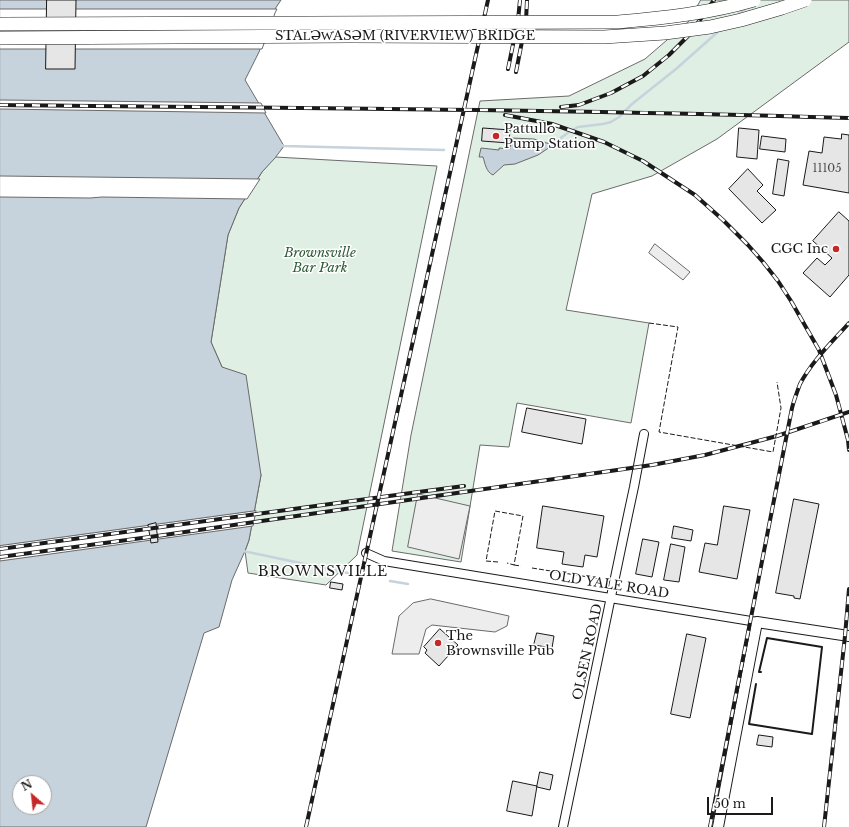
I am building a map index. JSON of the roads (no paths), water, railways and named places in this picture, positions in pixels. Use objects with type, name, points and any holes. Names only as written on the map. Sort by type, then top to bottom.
[{"type":"main road","name":"STAL̕ƏW̓ASƏM (RIVERVIEW) BRIDGE","points":[[0,24],[618,22],[703,12],[754,0]]},
{"type":"main road","name":"STAL̕ƏW̓ASƏM (RIVERVIEW) BRIDGE","points":[[0,38],[350,36],[604,37],[665,33],[710,27],[741,20],[805,0]]},
{"type":"street","name":"OLSEN ROAD","points":[[564,827],[644,434]]},
{"type":"street","name":"OLD YALE ROAD","points":[[366,553],[384,562],[849,636]]},
{"type":"street","points":[[718,827],[757,622]]},
{"type":"waterway","points":[[736,16],[746,8]]},
{"type":"waterway","points":[[550,146],[578,127],[603,124],[611,122],[619,117],[632,104],[676,69],[720,30]]},
{"type":"waterway","points":[[282,145],[444,150]]},
{"type":"waterway","points":[[243,551],[348,573]]},
{"type":"waterway","points":[[390,581],[408,584]]},
{"type":"railway","points":[[306,827],[488,0]]},
{"type":"railway","points":[[508,69],[518,20],[520,0]]},
{"type":"railway","points":[[516,72],[526,21],[527,0]]},
{"type":"railway","points":[[561,107],[579,105],[611,93],[643,76],[669,55],[690,34],[714,0]]},
{"type":"railway","points":[[0,105],[531,111],[849,118]]},
{"type":"railway","points":[[505,115],[552,124],[604,142],[643,161],[695,195],[723,220],[748,245],[778,281],[819,350],[836,395],[848,440],[849,450]]},
{"type":"railway","points":[[710,827],[793,405],[800,384],[810,367],[849,323]]},
{"type":"railway","points":[[0,557],[652,465],[705,455],[777,436],[849,412]]},
{"type":"railway","points":[[0,549],[464,486]]},
{"type":"railway","points":[[824,827],[849,589]]},
{"type":"place","name":"Pattullo Pump Station","points":[[496,136]]},
{"type":"place","name":"CGC Inc","points":[[836,249]]},
{"type":"place","name":"The Brownsville Pub","points":[[438,643]]},
{"type":"district","name":"BROWNSVILLE","points":[[323,572]]},
{"type":"park label","name":"Brownsville Bar Park","points":[[320,260]]}]
